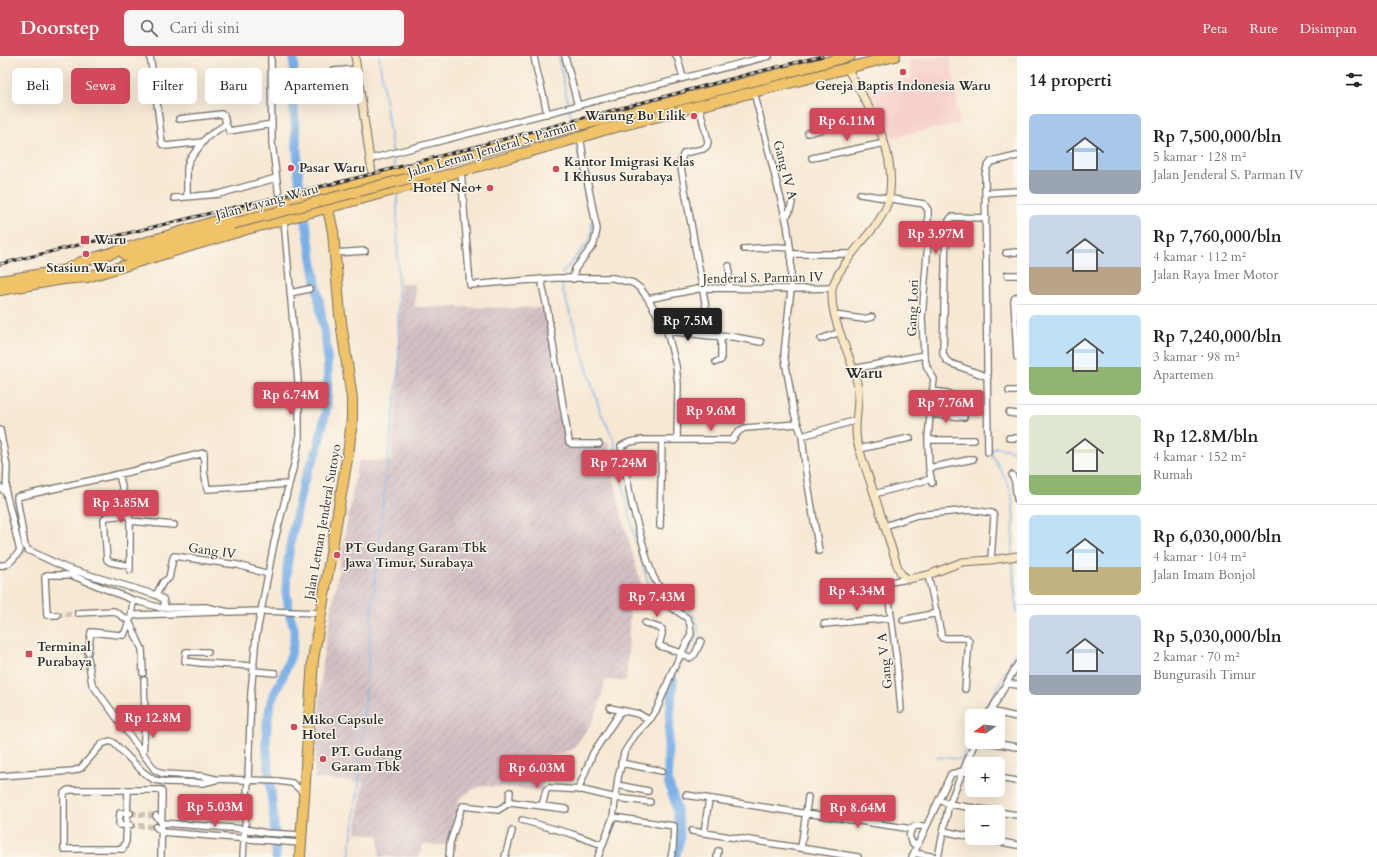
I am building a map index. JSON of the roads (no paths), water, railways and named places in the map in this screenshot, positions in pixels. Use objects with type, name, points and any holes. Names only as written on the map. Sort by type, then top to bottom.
[{"type":"highway","points":[[603,125],[850,56]]},
{"type":"highway","points":[[603,125],[699,106],[895,56]]},
{"type":"highway","name":"Jalan Layang Waru","points":[[64,274],[128,259],[148,250],[232,224],[429,173],[603,125]]},
{"type":"highway","name":"Jalan Letnan Jenderal S. Parman","points":[[64,274],[87,277],[180,248],[461,171],[576,133]]},
{"type":"highway","name":"Jalan Letnan Jenderal S. Parman","points":[[64,274],[88,260],[220,220],[373,180],[576,133]]},
{"type":"highway","name":"Jalan Letnan Jenderal Sutoyo","points":[[300,857],[313,660],[350,447],[352,424],[352,399],[340,315],[333,232],[318,210],[316,195]]},
{"type":"highway","points":[[333,232],[336,215],[343,205],[348,202]]},
{"type":"highway","points":[[318,210],[327,221],[333,232]]},
{"type":"highway","points":[[0,281],[64,274]]},
{"type":"highway","points":[[0,290],[64,274]]},
{"type":"street","points":[[150,56],[162,144],[166,146],[203,142]]},
{"type":"street","points":[[270,56],[272,124],[276,178],[280,204]]},
{"type":"street","points":[[355,56],[357,68]]},
{"type":"street","points":[[534,56],[547,114]]},
{"type":"street","points":[[566,56],[573,108]]},
{"type":"street","points":[[676,56],[683,78]]},
{"type":"street","points":[[370,160],[769,56]]},
{"type":"street","points":[[847,68],[873,114],[885,143],[890,176],[889,198],[876,225],[852,254],[836,278],[832,288],[832,305],[857,385],[856,420],[859,449],[899,571],[908,579],[928,575],[962,562],[1017,556]]},
{"type":"street","name":"Gang IV A","points":[[754,92],[786,216],[791,251],[791,289],[784,354],[794,413],[802,436],[806,472],[819,551]]},
{"type":"street","points":[[362,104],[373,180]]},
{"type":"street","points":[[699,106],[708,146],[703,149],[684,153],[680,162],[711,336]]},
{"type":"street","points":[[179,119],[222,114],[224,115],[229,131],[272,124]]},
{"type":"street","points":[[808,133],[865,118],[873,114]]},
{"type":"street","points":[[187,196],[187,168],[189,160],[210,135],[226,124]]},
{"type":"street","points":[[570,279],[575,269],[594,244],[597,229],[576,133]]},
{"type":"street","points":[[812,158],[885,143]]},
{"type":"street","points":[[988,452],[985,175],[987,167],[991,162],[1017,156]]},
{"type":"street","points":[[461,171],[470,285],[556,278],[613,278],[633,282],[641,289],[667,331],[676,366],[678,384],[677,440]]},
{"type":"street","points":[[174,198],[219,194],[276,178]]},
{"type":"street","points":[[985,193],[1017,191]]},
{"type":"street","name":"Gang Lori","points":[[860,194],[924,204],[928,210],[928,242],[922,318],[924,355],[927,367],[934,379],[928,440],[932,481],[874,494]]},
{"type":"street","points":[[786,216],[790,213],[792,202]]},
{"type":"street","points":[[986,218],[952,217],[946,226],[943,354],[946,360],[950,363],[988,377]]},
{"type":"street","points":[[243,857],[256,637],[268,574],[289,484],[300,422],[299,394],[284,219]]},
{"type":"street","points":[[744,249],[777,247],[791,251],[852,254]]},
{"type":"street","points":[[334,253],[366,251]]},
{"type":"street","points":[[1006,253],[1017,252]]},
{"type":"street","points":[[729,266],[729,288]]},
{"type":"street","points":[[1007,275],[1017,275]]},
{"type":"street","points":[[541,279],[569,442],[572,444],[599,444]]},
{"type":"street","name":"Jenderal S. Parman IV","points":[[648,299],[703,288],[832,288]]},
{"type":"street","points":[[290,293],[309,289]]},
{"type":"street","points":[[1015,299],[1017,357]]},
{"type":"street","points":[[834,315],[863,319],[872,317]]},
{"type":"street","points":[[667,331],[734,337],[761,342]]},
{"type":"street","points":[[821,339],[840,332]]},
{"type":"street","points":[[716,362],[721,360],[721,337]]},
{"type":"street","points":[[853,369],[924,355]]},
{"type":"street","points":[[933,391],[948,393]]},
{"type":"street","points":[[1009,391],[1017,391]]},
{"type":"street","points":[[1010,413],[1017,414]]},
{"type":"street","points":[[930,414],[964,417]]},
{"type":"street","points":[[802,436],[856,420]]},
{"type":"street","points":[[598,857],[613,817],[617,785],[624,753],[635,735],[657,709],[664,691],[684,655],[691,634],[690,624],[684,616],[659,599],[657,594],[659,586],[646,559],[632,505],[621,447],[623,444],[630,442],[662,440],[732,440],[739,431],[744,428],[798,424]]},
{"type":"street","points":[[0,430],[7,461],[6,493],[20,551],[9,564],[4,566],[0,565]]},
{"type":"street","points":[[859,449],[910,438]]},
{"type":"street","points":[[1009,438],[1017,438]]},
{"type":"street","points":[[660,526],[662,440]]},
{"type":"street","points":[[928,440],[974,440]]},
{"type":"street","points":[[164,608],[163,599],[156,595],[66,568],[28,550],[25,546],[17,497],[204,453],[204,471],[207,489],[289,484]]},
{"type":"street","points":[[930,468],[973,459]]},
{"type":"street","points":[[119,474],[129,518],[130,568],[108,561],[106,554],[104,520],[109,515],[129,518],[174,525]]},
{"type":"street","points":[[1012,476],[1015,482],[1017,499]]},
{"type":"street","points":[[0,487],[6,493]]},
{"type":"street","points":[[885,526],[917,515],[971,510],[992,513],[994,516],[991,560]]},
{"type":"street","points":[[12,521],[20,521]]},
{"type":"street","name":"Gang IV","points":[[156,595],[163,582],[169,578],[174,556],[238,565],[268,574]]},
{"type":"street","points":[[57,615],[47,615],[44,577],[47,575],[72,575],[133,600],[161,608],[205,607],[229,612]]},
{"type":"street","points":[[928,575],[943,638],[967,638],[969,641],[965,689]]},
{"type":"street","name":"Gang V A","points":[[901,709],[887,584],[890,582],[908,579]]},
{"type":"street","points":[[133,600],[130,619],[124,635],[120,636],[91,632],[88,655],[91,682],[155,770],[163,774],[202,776],[215,779],[264,780],[292,783],[304,793]]},
{"type":"street","points":[[78,613],[114,611],[130,619],[142,649],[143,672]]},
{"type":"street","points":[[130,619],[136,615],[229,612],[261,611],[320,613]]},
{"type":"street","points":[[903,620],[937,613]]},
{"type":"street","points":[[824,624],[891,618]]},
{"type":"street","points":[[645,623],[662,629],[659,644],[660,646],[684,655],[692,657],[701,641]]},
{"type":"street","points":[[208,652],[186,652],[185,661],[254,668],[275,673]]},
{"type":"street","points":[[992,709],[1017,665]]},
{"type":"street","points":[[143,754],[145,720],[144,680]]},
{"type":"street","points":[[1007,683],[1017,685]]},
{"type":"street","points":[[610,708],[639,714],[650,719]]},
{"type":"street","points":[[578,790],[593,754],[621,711]]},
{"type":"street","points":[[1005,716],[1017,717]]},
{"type":"street","points":[[0,776],[73,771],[81,768],[102,744],[110,741],[114,743],[143,772],[154,780],[166,782],[203,783],[215,779]]},
{"type":"street","points":[[1005,745],[1017,747]]},
{"type":"street","points":[[963,771],[950,774],[913,855],[937,857],[949,804],[963,771],[972,749]]},
{"type":"street","points":[[621,763],[662,771]]},
{"type":"street","points":[[292,783],[305,776]]},
{"type":"street","points":[[1005,779],[1017,781]]},
{"type":"street","points":[[617,785],[648,791]]},
{"type":"street","points":[[542,806],[546,789],[578,790],[616,798],[650,802]]},
{"type":"street","points":[[123,849],[64,850],[64,793],[68,790],[162,790],[161,857]]},
{"type":"street","points":[[123,857],[129,813],[128,790]]},
{"type":"street","points":[[509,802],[510,792]]},
{"type":"street","points":[[686,795],[911,830],[919,825],[926,827]]},
{"type":"street","points":[[801,848],[804,814],[808,797]]},
{"type":"street","points":[[704,833],[708,799]]},
{"type":"street","points":[[939,800],[949,804],[965,807]]},
{"type":"street","points":[[449,857],[450,843],[462,807],[465,806],[498,810],[509,802],[566,809]]},
{"type":"street","points":[[1005,813],[1017,815]]},
{"type":"street","points":[[156,816],[162,823],[245,829],[281,834],[301,839]]},
{"type":"street","points":[[613,817],[674,826],[672,857]]},
{"type":"street","points":[[522,820],[572,834],[603,845]]},
{"type":"street","points":[[156,827],[162,832],[216,837],[281,842],[301,839]]},
{"type":"street","points":[[216,837],[217,828]]},
{"type":"street","points":[[911,830],[910,836],[912,842],[917,846]]},
{"type":"street","points":[[505,857],[512,831]]},
{"type":"street","points":[[692,831],[858,857]]},
{"type":"street","points":[[943,832],[965,836]]},
{"type":"street","points":[[268,833],[268,841]]},
{"type":"street","points":[[1005,842],[1017,844]]},
{"type":"waterway","points":[[276,857],[276,842],[266,743],[267,724],[271,701],[291,655],[294,640],[294,627],[290,616],[286,592],[287,567],[303,484],[317,451],[327,406],[328,378],[327,349],[299,180],[293,103],[294,56]]},
{"type":"waterway","points":[[379,56],[395,170]]},
{"type":"waterway","points":[[558,56],[572,122]]},
{"type":"waterway","points":[[576,142],[590,210]]},
{"type":"waterway","points":[[349,857],[359,784],[372,609],[399,369],[397,194]]},
{"type":"waterway","points":[[562,275],[590,240],[592,233],[592,220]]},
{"type":"waterway","points":[[562,279],[562,287],[600,411],[614,440],[633,530],[649,586],[657,590]]},
{"type":"waterway","points":[[1012,554],[1014,521],[1012,496],[1006,480],[991,453],[992,449],[996,447],[1017,452]]},
{"type":"waterway","points":[[1012,558],[1017,612]]},
{"type":"waterway","points":[[660,592],[687,609],[696,620],[698,627],[697,635],[686,654]]},
{"type":"waterway","points":[[986,709],[1017,648]]},
{"type":"waterway","points":[[673,679],[684,658]]},
{"type":"waterway","points":[[673,679],[668,747],[668,782],[675,802],[679,824],[680,839],[675,857]]},
{"type":"waterway","points":[[936,757],[961,759],[966,749]]},
{"type":"tunnel","points":[[57,615],[78,613]]},
{"type":"tunnel","points":[[131,813],[156,816]]},
{"type":"tunnel","points":[[130,825],[156,827]]},
{"type":"railway","points":[[0,264],[372,174],[822,56]]},
{"type":"place","name":"Gereja Baptis Indonesia Waru","points":[[903,72]]},
{"type":"place","name":"Warung Bu Lilik","points":[[694,116]]},
{"type":"place","name":"Pasar Waru","points":[[291,168]]},
{"type":"place","name":"Kantor Imigrasi Kelas I Khusus Surabaya","points":[[556,169]]},
{"type":"place","name":"Hotel Neo+","points":[[490,188]]},
{"type":"place","name":"Waru","points":[[85,240]]},
{"type":"place","name":"Stasiun Waru","points":[[86,254]]},
{"type":"place","name":"PT Gudang Garam Tbk Jawa Timur, Surabaya","points":[[337,555]]},
{"type":"place","name":"Terminal Purabaya","points":[[29,654]]},
{"type":"place","name":"Miko Capsule Hotel","points":[[294,727]]},
{"type":"place","name":"PT. Gudang Garam Tbk","points":[[323,759]]},
{"type":"district","name":"Waru","points":[[864,373]]}]
